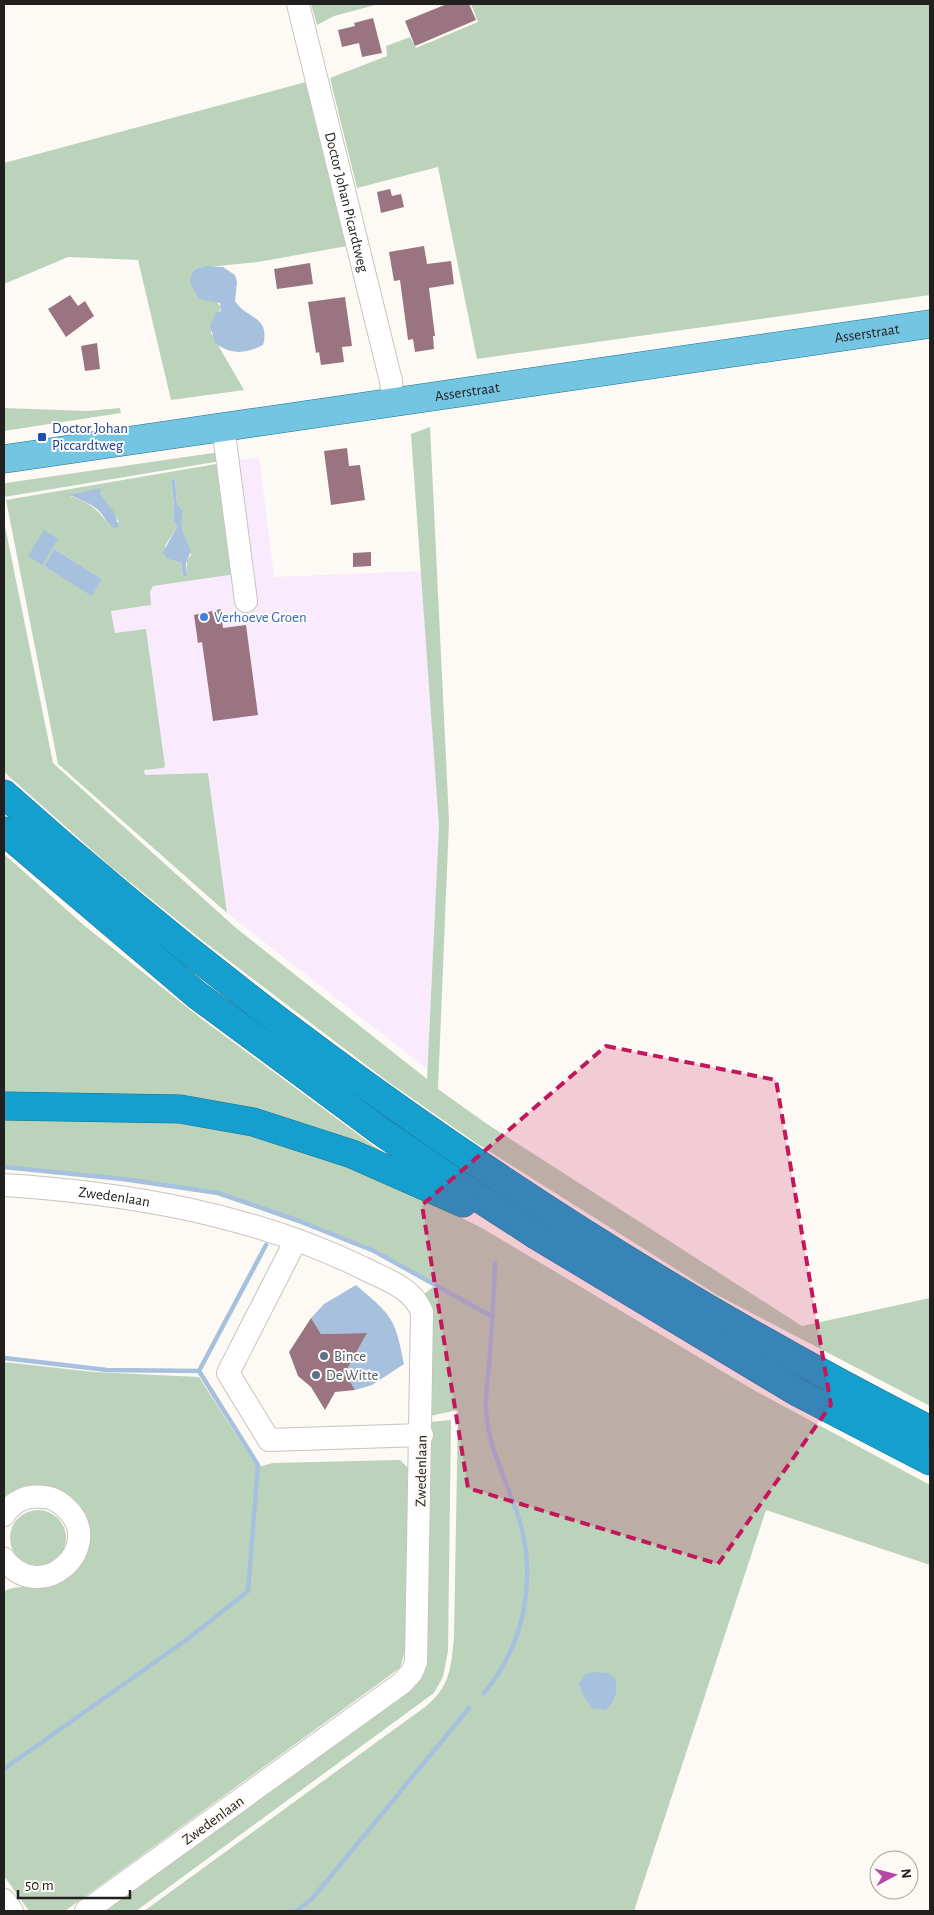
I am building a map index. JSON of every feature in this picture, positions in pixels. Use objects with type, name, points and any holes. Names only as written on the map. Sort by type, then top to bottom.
[{"type":"highway","points":[[4,794],[176,939],[397,1107],[568,1224],[748,1330],[930,1430]]},
{"type":"highway","points":[[4,831],[197,995],[379,1130],[536,1235],[799,1393],[930,1461]]},
{"type":"highway","points":[[4,1106],[180,1109],[253,1122],[352,1154],[536,1235]]},
{"type":"main road","name":"Asserstraat","points":[[4,459],[930,324]]},
{"type":"street","name":"Doctor Johan Picardtweg","points":[[298,4],[391,381],[393,401]]},
{"type":"street","points":[[223,426],[246,601]]},
{"type":"street","name":"Zwedenlaan","points":[[4,1185],[95,1193],[194,1210],[296,1240],[336,1255],[402,1287],[419,1304],[424,1323],[416,1662],[412,1672],[394,1689],[86,1911]]},
{"type":"street","points":[[296,1240],[228,1373],[269,1440],[422,1434]]},
{"type":"street","points":[[4,1515],[9,1508],[20,1500],[34,1496],[48,1497],[60,1502],[69,1511],[76,1522],[78,1534],[77,1547],[72,1559],[64,1568],[52,1575],[40,1578],[27,1576],[6,1566]]},
{"type":"street","points":[[4,1900],[12,1911]]},
{"type":"highlighted area","points":[[606,1046],[776,1080],[831,1405],[718,1564],[468,1488],[422,1205]]},
{"type":"shaded area","points":[[259,457],[274,577],[422,571],[439,826],[427,1069],[227,913],[208,773],[145,775],[144,770],[163,768],[146,629],[115,634],[111,611],[151,605],[150,592],[153,586],[236,574],[222,463]]},
{"type":"green space","points":[[311,4],[379,4],[334,16],[317,25]]},
{"type":"green space","points":[[471,4],[930,4],[930,295],[477,359],[438,167],[357,188],[330,78],[387,56],[386,46],[410,37],[416,48],[478,22]]},
{"type":"green space","points":[[306,82],[347,246],[258,262],[197,268],[192,272],[221,307],[211,333],[244,390],[171,400],[138,260],[68,257],[4,284],[4,163]]},
{"type":"green space","points":[[4,408],[88,411],[120,408],[121,413],[4,431]]},
{"type":"green space","points":[[430,427],[449,821],[438,1089],[487,1124],[802,1326],[930,1298],[930,1406],[717,1295],[476,1143],[387,1081],[203,941],[110,866],[4,772],[4,521],[53,763],[236,928],[427,1079],[439,826],[411,434]]},
{"type":"green space","points":[[220,452],[221,461],[4,497],[4,483]]},
{"type":"green space","points":[[222,463],[236,574],[153,586],[150,592],[151,605],[111,611],[115,633],[146,629],[165,766],[164,768],[144,770],[145,775],[208,773],[227,913],[58,764],[6,500]],"holes":[[[175,477],[177,504],[183,510],[182,529],[191,555],[187,560],[187,576],[183,577],[181,563],[172,560],[165,546],[177,527],[173,518],[174,505],[171,481]],[[100,494],[119,522],[109,525],[92,507],[70,496]],[[54,549],[102,579],[92,595],[44,566]]]},
{"type":"green space","points":[[4,854],[86,927],[203,1020],[405,1169],[311,1131],[4,1094]]},
{"type":"green space","points":[[4,1119],[123,1120],[221,1128],[300,1147],[399,1187],[482,1228],[752,1389],[930,1485],[930,1565],[766,1510],[634,1911],[144,1911],[425,1707],[440,1692],[448,1676],[454,1637],[458,1410],[430,1416],[423,1295],[434,1286],[406,1268],[356,1243],[218,1193],[123,1179],[4,1167]]},
{"type":"green space","points":[[4,1362],[94,1372],[199,1377],[255,1464],[262,1466],[273,1463],[400,1460],[408,1468],[405,1651],[400,1668],[65,1911],[29,1911],[4,1876],[4,1591],[16,1587],[46,1586],[61,1581],[78,1568],[82,1559],[83,1549],[81,1513],[4,1500]]},
{"type":"green space","points":[[451,1420],[448,1651],[443,1677],[434,1693],[136,1911],[101,1911],[402,1692],[429,1422]]},
{"type":"green space","points":[[38,1510],[49,1512],[58,1518],[64,1527],[66,1538],[64,1549],[58,1558],[49,1564],[38,1566],[27,1564],[18,1558],[12,1549],[10,1538],[12,1527],[18,1518],[27,1512]]},
{"type":"water","points":[[208,266],[223,267],[235,275],[237,282],[235,301],[261,323],[265,336],[263,345],[239,352],[227,350],[215,343],[210,325],[216,313],[221,311],[220,303],[199,299],[190,283],[192,272],[197,268]]},
{"type":"water","points":[[175,477],[177,504],[183,510],[183,531],[191,551],[186,563],[187,576],[183,577],[181,563],[166,558],[163,552],[177,527],[173,518],[174,505],[171,481]]},
{"type":"water","points":[[101,488],[100,494],[114,512],[119,527],[114,528],[95,508],[69,495]]},
{"type":"water","points":[[44,530],[58,539],[42,565],[28,556]]},
{"type":"water","points":[[54,549],[102,579],[92,596],[44,566]]},
{"type":"water","points":[[356,1285],[385,1311],[390,1318],[398,1336],[404,1364],[372,1385],[355,1390],[345,1373],[367,1333],[321,1334],[311,1318],[324,1304]]},
{"type":"water","points":[[607,1673],[616,1679],[615,1696],[606,1710],[592,1708],[583,1695],[579,1684],[585,1674]]},
{"type":"building","points":[[447,4],[469,4],[476,20],[415,46],[405,21]]},
{"type":"building","points":[[373,18],[382,53],[362,57],[359,43],[342,47],[338,30],[355,26],[354,23]]},
{"type":"building","points":[[390,189],[392,196],[401,194],[404,207],[381,213],[377,192]]},
{"type":"building","points":[[424,246],[427,264],[451,261],[454,284],[429,288],[435,336],[433,336],[434,349],[415,352],[413,339],[408,340],[400,280],[394,281],[389,252]]},
{"type":"building","points":[[310,263],[313,284],[277,289],[274,269]]},
{"type":"building","points":[[70,295],[78,306],[85,301],[94,316],[66,337],[48,309]]},
{"type":"building","points":[[345,297],[352,346],[342,347],[344,362],[321,365],[319,352],[316,353],[308,302]]},
{"type":"building","points":[[97,343],[100,369],[85,371],[81,346]]},
{"type":"building","points":[[347,448],[349,466],[360,465],[365,500],[331,505],[324,451]]},
{"type":"building","points":[[371,552],[371,566],[353,567],[353,553]]},
{"type":"building","points":[[221,609],[223,628],[246,625],[258,715],[213,721],[202,642],[198,643],[194,615]]},
{"type":"building","points":[[311,1318],[321,1334],[367,1333],[345,1373],[355,1390],[335,1392],[325,1410],[311,1387],[298,1376],[289,1352]]},
{"type":"waterway","points":[[4,1167],[123,1179],[218,1193],[299,1221],[374,1251],[493,1317]]},
{"type":"waterway","points":[[4,1769],[189,1638],[248,1591],[258,1465],[199,1371],[266,1245]]},
{"type":"waterway","points":[[484,1693],[498,1674],[509,1654],[518,1632],[527,1588],[527,1565],[519,1519],[494,1452],[486,1410],[495,1263]]},
{"type":"waterway","points":[[4,1358],[107,1370],[199,1371]]},
{"type":"waterway","points":[[296,1911],[312,1899],[469,1708]]},
{"type":"place","name":"Doctor Johan Piccardtweg","points":[[42,437]]},
{"type":"place","name":"Verhoeve Groen","points":[[204,617]]},
{"type":"place","name":"Bince","points":[[324,1356]]},
{"type":"place","name":"De Witte","points":[[316,1375]]}]
